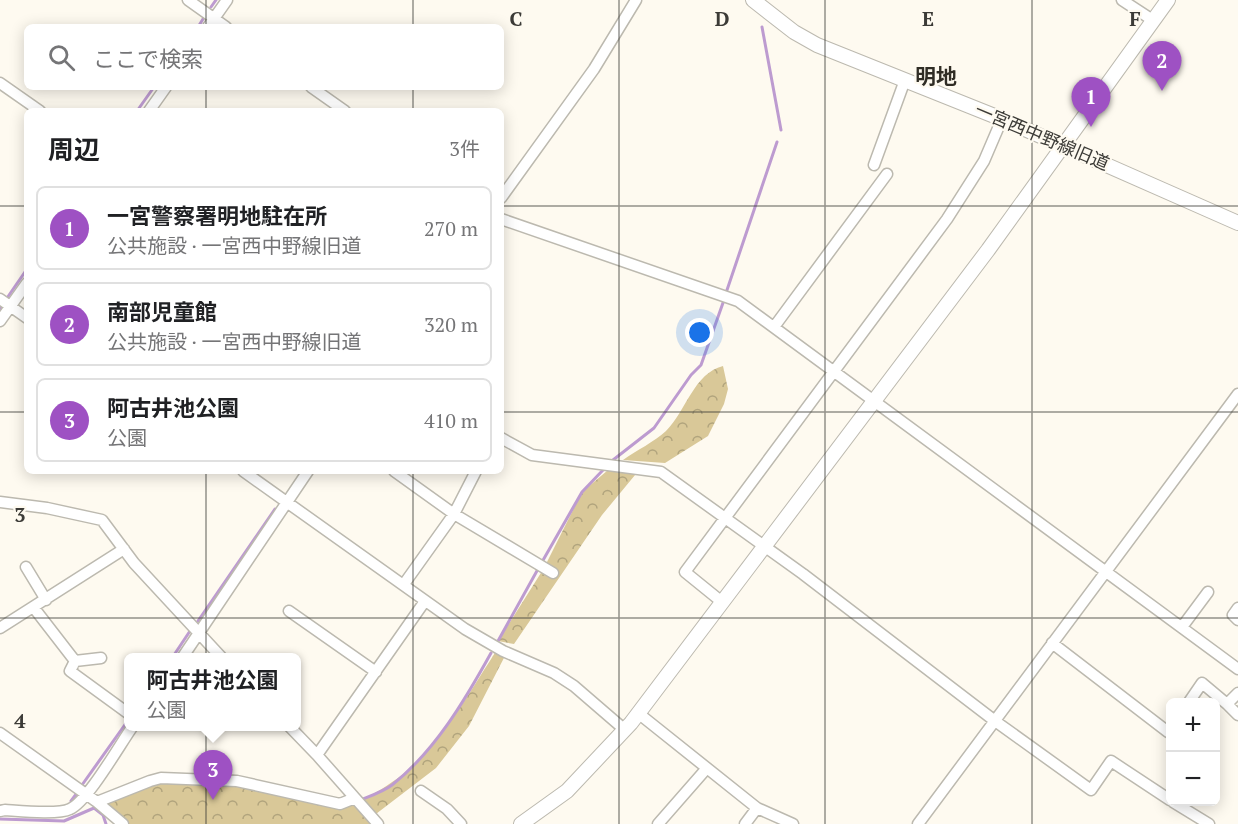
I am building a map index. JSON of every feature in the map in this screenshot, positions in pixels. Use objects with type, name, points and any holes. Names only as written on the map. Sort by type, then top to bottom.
[{"type":"street","points":[[188,0],[211,23],[226,0]]},
{"type":"street","points":[[504,194],[594,69],[636,0]]},
{"type":"street","name":"一宮西中野線旧道","points":[[753,0],[794,32],[817,45],[1002,119],[1238,223]]},
{"type":"street","points":[[1122,0],[1154,21]]},
{"type":"street","points":[[521,824],[567,790],[625,730],[988,250],[1168,0]]},
{"type":"street","points":[[874,165],[905,80]]},
{"type":"street","points":[[0,83],[36,108]]},
{"type":"street","points":[[151,108],[164,90]]},
{"type":"street","points":[[315,90],[341,108]]},
{"type":"street","points":[[722,602],[685,572],[947,219],[984,161],[1002,119]]},
{"type":"street","points":[[774,327],[886,174]]},
{"type":"street","points":[[504,220],[738,301],[1238,669]]},
{"type":"street","points":[[0,321],[24,288]]},
{"type":"street","points":[[0,298],[24,316]]},
{"type":"street","points":[[918,824],[1238,394]]},
{"type":"street","points":[[504,440],[532,455],[661,472],[1091,790],[1112,761],[1166,797]]},
{"type":"street","points":[[247,474],[465,629],[503,651],[554,673],[625,730]]},
{"type":"street","points":[[185,653],[306,474]]},
{"type":"street","points":[[398,474],[454,514],[553,573]]},
{"type":"street","points":[[404,584],[454,514],[474,474]]},
{"type":"street","points":[[0,502],[102,520],[124,549],[218,653]]},
{"type":"street","points":[[0,628],[124,549]]},
{"type":"street","points":[[26,567],[46,600]]},
{"type":"street","points":[[1182,627],[1208,592]]},
{"type":"street","points":[[317,755],[425,600]]},
{"type":"street","points":[[34,608],[75,661]]},
{"type":"street","points":[[1238,608],[1233,615],[1238,620]]},
{"type":"street","points":[[289,611],[376,672]]},
{"type":"street","points":[[1052,643],[1166,730]]},
{"type":"street","points":[[75,661],[101,658]]},
{"type":"street","points":[[75,661],[70,671],[124,710]]},
{"type":"street","points":[[1192,698],[1202,683],[1220,698]]},
{"type":"street","points":[[1227,704],[1238,693]]},
{"type":"street","points":[[1220,698],[1238,715]]},
{"type":"street","points":[[638,713],[757,808],[793,824]]},
{"type":"street","points":[[0,811],[71,808],[86,794],[130,731]]},
{"type":"street","points":[[294,731],[378,824]]},
{"type":"street","points":[[0,733],[97,802],[123,824]]},
{"type":"street","points":[[658,824],[707,768]]},
{"type":"street","points":[[97,802],[161,778],[237,781],[340,804],[355,798]]},
{"type":"street","points":[[422,791],[447,809],[461,824]]},
{"type":"street","points":[[1180,806],[1209,824]]},
{"type":"street","points":[[745,824],[757,808]]},
{"type":"green space","points":[[723,366],[728,389],[724,404],[708,436],[665,463],[623,460],[666,431],[697,384],[713,370]]},
{"type":"green space","points":[[614,465],[640,469],[602,515],[514,644],[498,641],[544,568],[582,492]]},
{"type":"green space","points":[[498,648],[507,652],[469,726],[436,768],[372,817],[378,824],[123,824],[97,802],[150,781],[237,781],[359,803],[416,763],[442,732]]},
{"type":"waterway","points":[[211,7],[216,0]]},
{"type":"waterway","points":[[200,24],[203,19]]},
{"type":"waterway","points":[[762,27],[781,130]]},
{"type":"waterway","points":[[139,108],[152,90]]},
{"type":"waterway","points":[[727,290],[777,142]]},
{"type":"waterway","points":[[7,298],[24,273]]},
{"type":"waterway","points":[[613,460],[654,428],[691,375],[701,365],[724,300]]},
{"type":"waterway","points":[[542,562],[582,492],[603,470]]},
{"type":"waterway","points":[[198,621],[275,509]]},
{"type":"waterway","points":[[498,641],[538,569]]},
{"type":"waterway","points":[[175,653],[190,631]]},
{"type":"waterway","points":[[363,799],[392,785],[422,757],[460,706],[491,653]]},
{"type":"waterway","points":[[82,785],[124,726]]},
{"type":"waterway","points":[[71,801],[77,793]]},
{"type":"waterway","points":[[0,819],[64,821],[94,808],[103,815],[106,824]]},
{"type":"place","name":"南部児童館","points":[[1162,91]]},
{"type":"place","name":"一宮警察署明地駐在所","points":[[1091,127]]},
{"type":"place","name":"阿古井池公園","points":[[213,800]]},
{"type":"district","name":"明地","points":[[936,77]]}]
